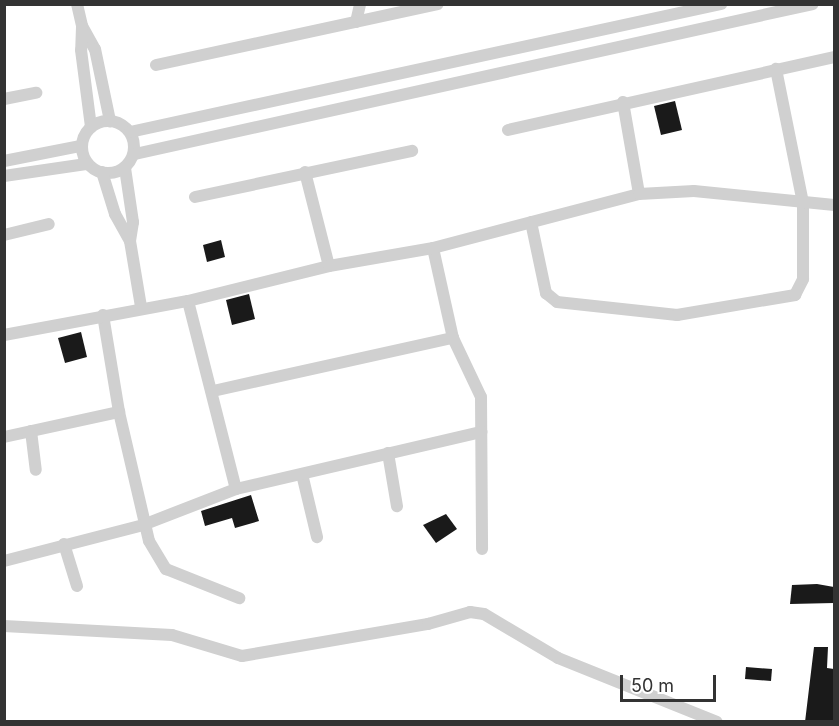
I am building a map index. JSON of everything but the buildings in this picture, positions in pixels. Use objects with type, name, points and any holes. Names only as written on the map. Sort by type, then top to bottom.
[{"type":"street","points":[[77,4],[82,26],[81,50],[91,127],[80,146],[86,164]]},
{"type":"street","points":[[356,22],[360,4]]},
{"type":"street","points":[[156,65],[437,4]]},
{"type":"street","points":[[91,127],[110,121],[130,132],[721,4]]},
{"type":"street","points":[[129,241],[133,222],[125,168],[135,154],[813,4]]},
{"type":"street","points":[[82,26],[95,49],[110,121]]},
{"type":"street","points":[[508,130],[624,102],[834,57]]},
{"type":"street","points":[[531,222],[546,293],[557,302],[677,315],[795,295],[803,279],[803,203],[777,69]]},
{"type":"street","points":[[4,99],[36,93]]},
{"type":"street","points":[[624,102],[639,194]]},
{"type":"street","points":[[130,132],[135,154]]},
{"type":"street","points":[[4,160],[80,146]]},
{"type":"street","points":[[195,197],[412,151]]},
{"type":"street","points":[[4,176],[86,164],[102,172],[125,168]]},
{"type":"street","points":[[102,172],[114,214],[129,241],[141,307]]},
{"type":"street","points":[[305,172],[329,266]]},
{"type":"street","points":[[4,335],[141,307],[188,301],[329,266],[434,248],[639,194],[694,191],[834,205]]},
{"type":"street","points":[[4,235],[49,225]]},
{"type":"street","points":[[434,248],[453,338],[482,397],[482,549]]},
{"type":"street","points":[[188,301],[213,391],[236,489]]},
{"type":"street","points":[[103,315],[119,412],[143,525],[166,569],[238,598]]},
{"type":"street","points":[[213,391],[453,338]]},
{"type":"street","points":[[4,437],[119,412]]},
{"type":"street","points":[[32,431],[36,470]]},
{"type":"street","points":[[4,561],[143,525],[236,489],[481,432]]},
{"type":"street","points":[[388,453],[397,506]]},
{"type":"street","points":[[302,474],[317,537]]},
{"type":"street","points":[[64,544],[77,586]]},
{"type":"street","points":[[4,626],[172,635],[242,656],[428,624],[470,612],[484,614],[558,658],[717,722]]}]
